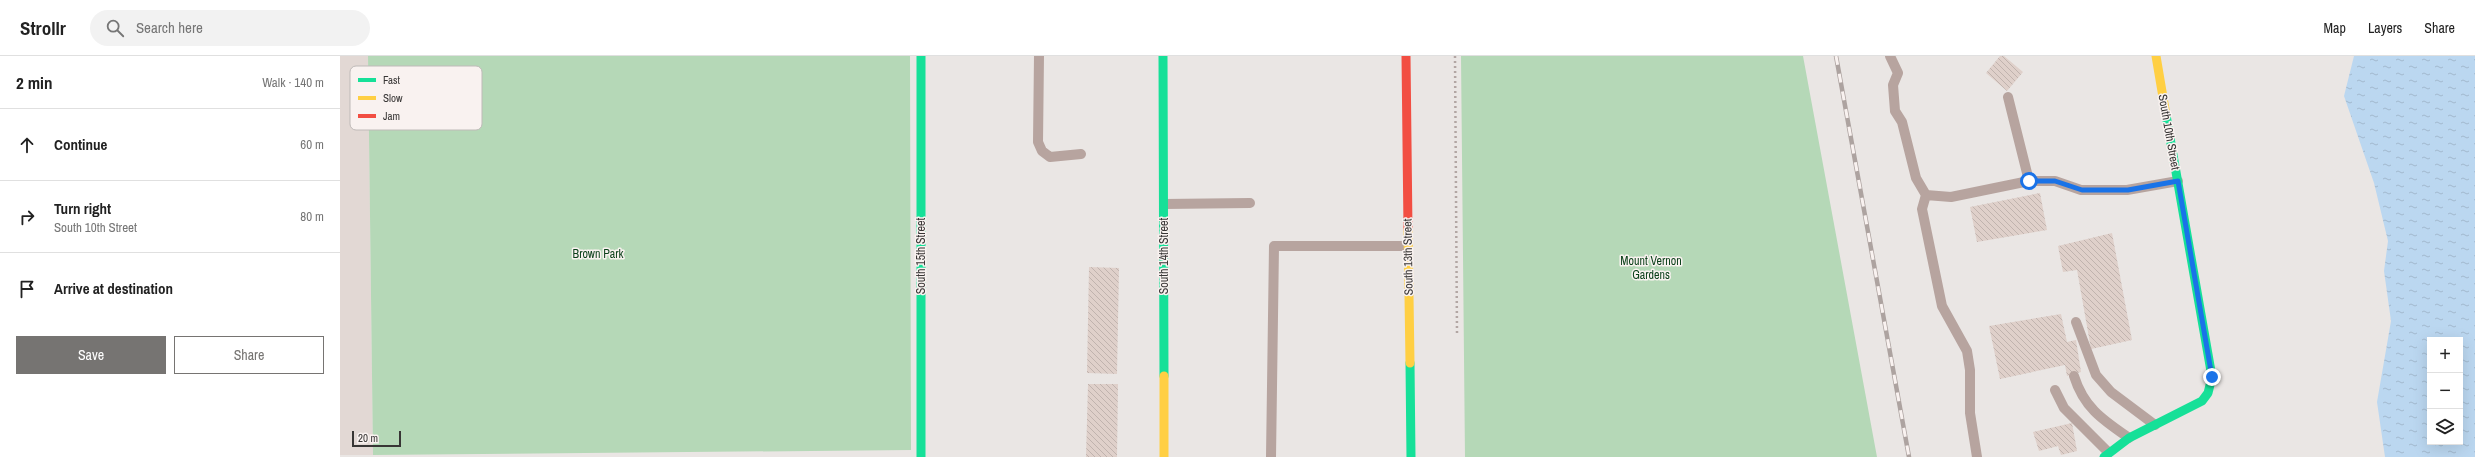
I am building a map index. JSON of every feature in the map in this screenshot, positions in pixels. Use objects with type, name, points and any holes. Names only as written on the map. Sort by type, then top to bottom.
[{"type":"street","name":"South 15th Street","points":[[921,56],[921,457]]},
{"type":"street","name":"South 14th Street","points":[[1163,56],[1164,457]]},
{"type":"street","name":"South 13th Street","points":[[1406,56],[1407,246],[1411,457]]},
{"type":"street","name":"South 10th Street","points":[[2106,454],[2129,438],[2202,400],[2212,385],[2212,377],[2156,56]]},
{"type":"lane","points":[[1039,56],[1038,142],[1042,151],[1050,157],[1081,154]]},
{"type":"lane","points":[[1890,56],[1898,73],[1893,85],[1895,111],[1902,122],[1916,178],[1926,196],[1922,209],[1942,306],[1967,351],[1970,370],[1970,413],[1977,457]]},
{"type":"lane","points":[[2008,97],[2029,181]]},
{"type":"lane","points":[[1926,196],[1951,197],[2029,181],[2055,181],[2082,190],[2128,190],[2178,181]]},
{"type":"lane","points":[[1164,204],[1250,203]]},
{"type":"lane","points":[[1271,457],[1274,246],[1407,246]]},
{"type":"lane","points":[[2076,322],[2096,375],[2112,392],[2155,425]]},
{"type":"lane","points":[[2074,376],[2087,405],[2099,417],[2129,438]]},
{"type":"lane","points":[[2055,390],[2064,408],[2106,454]]},
{"type":"path","points":[[1455,56],[1457,333]]},
{"type":"shaded area","points":[[340,56],[368,56],[368,66],[350,66],[350,130],[369,130],[373,455],[340,455]]},
{"type":"green space","name":"Brown Park","points":[[368,56],[910,56],[911,450],[373,455],[369,130],[482,130],[482,66],[368,66]]},
{"type":"green space","name":"Mount Vernon Gardens","points":[[1461,56],[1803,56],[1877,457],[1465,457]]},
{"type":"water","points":[[2354,56],[2475,56],[2475,457],[2385,457],[2377,402],[2391,321],[2384,271],[2388,241],[2374,183],[2344,96]]},
{"type":"building","points":[[2000,56],[2004,56],[2023,72],[2007,91],[1986,73]]},
{"type":"building","points":[[2040,193],[2047,230],[1977,242],[1970,207]]},
{"type":"building","points":[[2112,233],[2132,340],[2091,349],[2077,270],[2063,272],[2058,246]]},
{"type":"building","points":[[1089,267],[1119,268],[1117,374],[1087,373]]},
{"type":"building","points":[[2061,314],[2067,342],[2076,340],[2081,372],[2067,376],[2065,365],[2000,379],[1989,326]]},
{"type":"building","points":[[1088,384],[1118,384],[1117,457],[1086,457]]},
{"type":"building","points":[[2072,423],[2077,451],[2061,455],[2058,446],[2039,451],[2033,432]]},
{"type":"railway","points":[[1836,56],[1909,457]]},
{"type":"traffic: fast","points":[[921,56],[921,457]]},
{"type":"traffic: fast","points":[[1163,56],[1164,376]]},
{"type":"traffic: fast","points":[[2104,457],[2129,438],[2202,401],[2208,393],[2212,377],[2166,115]]},
{"type":"traffic: fast","points":[[1410,363],[1411,457]]},
{"type":"traffic: slow","points":[[2156,56],[2166,115]]},
{"type":"traffic: slow","points":[[1408,229],[1410,363]]},
{"type":"traffic: slow","points":[[1164,376],[1164,457]]},
{"type":"traffic: jam","points":[[1406,56],[1408,229]]},
{"type":"route","points":[[2029,181],[2055,181],[2082,190],[2128,190],[2178,181],[2212,377]]}]
